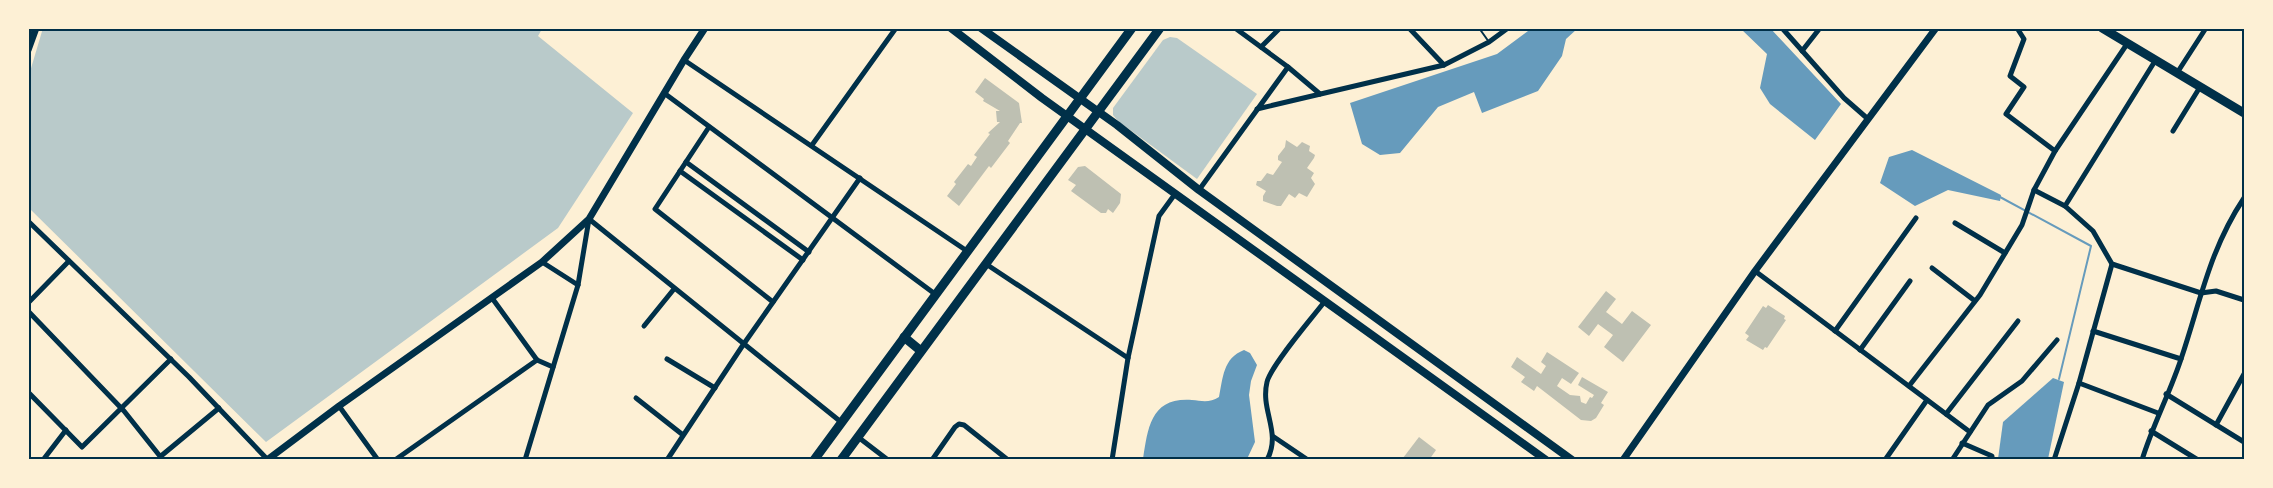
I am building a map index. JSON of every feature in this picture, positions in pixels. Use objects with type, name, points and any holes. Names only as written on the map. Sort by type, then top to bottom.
[{"type":"highway","points":[[814,459],[1132,28]]},
{"type":"highway","points":[[841,459],[1160,28]]},
{"type":"highway","points":[[2103,28],[2244,113]]},
{"type":"highway","points":[[904,337],[921,351]]},
{"type":"main road","points":[[951,28],[1067,116],[1546,459]]},
{"type":"main road","points":[[981,28],[1098,112],[1199,190],[1572,459]]},
{"type":"main road","points":[[1384,343],[1393,330]]},
{"type":"street","points":[[28,50],[36,28]]},
{"type":"street","points":[[28,221],[171,360],[267,459],[542,262],[589,219],[705,28]]},
{"type":"street","points":[[812,145],[896,28]]},
{"type":"street","points":[[1235,28],[1320,94]]},
{"type":"street","points":[[1261,47],[1280,28]]},
{"type":"street","points":[[1409,28],[1444,64]]},
{"type":"street","points":[[1257,109],[1444,64],[1489,42],[1508,28]]},
{"type":"street","points":[[1782,28],[1844,98],[1868,119]]},
{"type":"street","points":[[1802,51],[1820,28]]},
{"type":"street","points":[[1623,459],[1755,271],[1936,28]]},
{"type":"street","points":[[2016,28],[2024,39],[2010,76],[2024,87],[2006,114],[2055,151]]},
{"type":"street","points":[[2177,73],[2206,28]]},
{"type":"street","points":[[1909,386],[1975,301],[2022,225],[2034,190],[2055,151],[2127,44]]},
{"type":"street","points":[[684,60],[967,251]]},
{"type":"street","points":[[2065,206],[2155,61]]},
{"type":"street","points":[[1199,190],[1288,68]]},
{"type":"street","points":[[2173,131],[2200,87]]},
{"type":"street","points":[[664,93],[935,294]]},
{"type":"street","points":[[709,127],[655,209],[773,302]]},
{"type":"street","points":[[686,162],[809,252]]},
{"type":"street","points":[[680,171],[803,260]]},
{"type":"street","points":[[666,459],[860,178]]},
{"type":"street","points":[[2034,190],[2065,206],[2093,231],[2112,264],[2201,293],[2216,291],[2244,300]]},
{"type":"street","points":[[1112,459],[1128,358],[1160,216],[1175,194]]},
{"type":"street","points":[[2142,459],[2158,413],[2181,359],[2218,244],[2244,198]]},
{"type":"street","points":[[1835,331],[1916,218]]},
{"type":"street","points":[[525,459],[578,285],[589,219]]},
{"type":"street","points":[[589,219],[841,422]]},
{"type":"street","points":[[1955,223],[2005,253]]},
{"type":"street","points":[[28,303],[69,261]]},
{"type":"street","points":[[542,262],[578,285]]},
{"type":"street","points":[[986,264],[1128,358]]},
{"type":"street","points":[[2054,459],[2079,383],[2112,264]]},
{"type":"street","points":[[1932,268],[1975,301]]},
{"type":"street","points":[[1755,271],[1970,432]]},
{"type":"street","points":[[1860,350],[1910,281]]},
{"type":"street","points":[[644,326],[674,289]]},
{"type":"street","points":[[492,298],[537,360],[553,367]]},
{"type":"street","points":[[1267,459],[1274,436],[1265,397],[1268,379],[1325,301]]},
{"type":"street","points":[[28,311],[122,409],[162,458],[219,408]]},
{"type":"street","points":[[1946,414],[2018,321]]},
{"type":"street","points":[[2093,331],[2181,359]]},
{"type":"street","points":[[1952,459],[1988,405],[2022,381],[2057,340]]},
{"type":"street","points":[[667,358],[714,388]]},
{"type":"street","points":[[28,392],[82,447],[171,360]]},
{"type":"street","points":[[395,459],[537,360]]},
{"type":"street","points":[[2216,425],[2244,374]]},
{"type":"street","points":[[2079,383],[2158,413]]},
{"type":"street","points":[[2166,394],[2244,442]]},
{"type":"street","points":[[636,398],[683,435]]},
{"type":"street","points":[[1885,459],[1928,400]]},
{"type":"street","points":[[339,406],[378,459]]},
{"type":"street","points":[[932,459],[959,424],[964,425],[1008,459]]},
{"type":"street","points":[[43,459],[66,430]]},
{"type":"street","points":[[2151,431],[2198,459]]},
{"type":"street","points":[[858,436],[888,459]]},
{"type":"street","points":[[1274,436],[1308,459]]},
{"type":"street","points":[[1962,443],[1992,456],[1992,459]]},
{"type":"lane","points":[[1479,28],[1489,42]]},
{"type":"shaded area","points":[[43,28],[542,29],[538,36],[633,113],[558,228],[266,442],[29,208],[29,75]]},
{"type":"shaded area","points":[[1170,37],[1177,38],[1257,94],[1197,179],[1113,115],[1113,108],[1163,40]]},
{"type":"water","points":[[1532,28],[1577,29],[1566,39],[1562,56],[1538,91],[1482,113],[1474,92],[1438,107],[1400,153],[1380,155],[1362,144],[1350,103],[1497,54]]},
{"type":"water","points":[[1741,29],[1771,29],[1841,104],[1815,140],[1770,104],[1760,88],[1767,54]]},
{"type":"water","points":[[1912,150],[2001,195],[2000,201],[1948,190],[1915,206],[1880,183],[1889,157]]},
{"type":"water","points":[[1244,350],[1250,353],[1257,365],[1249,395],[1255,442],[1247,459],[1143,459],[1150,425],[1160,409],[1178,400],[1206,401],[1219,397],[1228,363]]},
{"type":"water","points":[[2053,378],[2064,382],[2048,459],[1998,459],[2003,422]]},
{"type":"building","points":[[985,78],[1019,103],[1022,123],[1008,141],[1010,143],[991,168],[989,166],[959,206],[947,196],[956,184],[954,182],[968,164],[971,166],[977,157],[974,155],[990,134],[988,133],[1000,122],[997,122],[996,111],[1000,111],[983,101],[984,99],[975,92]]},
{"type":"building","points":[[1286,140],[1297,147],[1302,142],[1310,146],[1309,151],[1315,155],[1307,168],[1314,173],[1311,178],[1315,184],[1307,197],[1299,193],[1295,198],[1289,194],[1281,206],[1277,206],[1263,201],[1266,191],[1256,185],[1257,181],[1261,181],[1267,173],[1273,175],[1282,162],[1278,160],[1278,156],[1285,147]]},
{"type":"building","points":[[1085,166],[1121,194],[1120,203],[1113,213],[1108,209],[1106,213],[1101,213],[1071,191],[1076,185],[1068,180],[1078,167]]},
{"type":"building","points":[[1606,291],[1616,299],[1606,312],[1622,324],[1632,311],[1651,325],[1623,362],[1604,347],[1613,335],[1598,324],[1589,336],[1578,327]]},
{"type":"building","points":[[1768,305],[1785,316],[1786,320],[1767,348],[1763,350],[1746,340],[1749,336],[1745,333],[1763,306],[1766,308]]},
{"type":"building","points":[[1547,352],[1579,373],[1571,384],[1562,378],[1557,386],[1570,395],[1580,396],[1581,402],[1586,404],[1594,395],[1578,385],[1582,377],[1608,392],[1601,403],[1604,405],[1596,418],[1591,421],[1581,420],[1537,386],[1534,391],[1521,382],[1525,377],[1511,367],[1517,357],[1541,374],[1546,366],[1541,362]]},
{"type":"building","points":[[1419,437],[1436,450],[1429,460],[1405,460],[1403,458]]},
{"type":"waterway","points":[[2000,197],[2091,246],[2059,379]]}]
